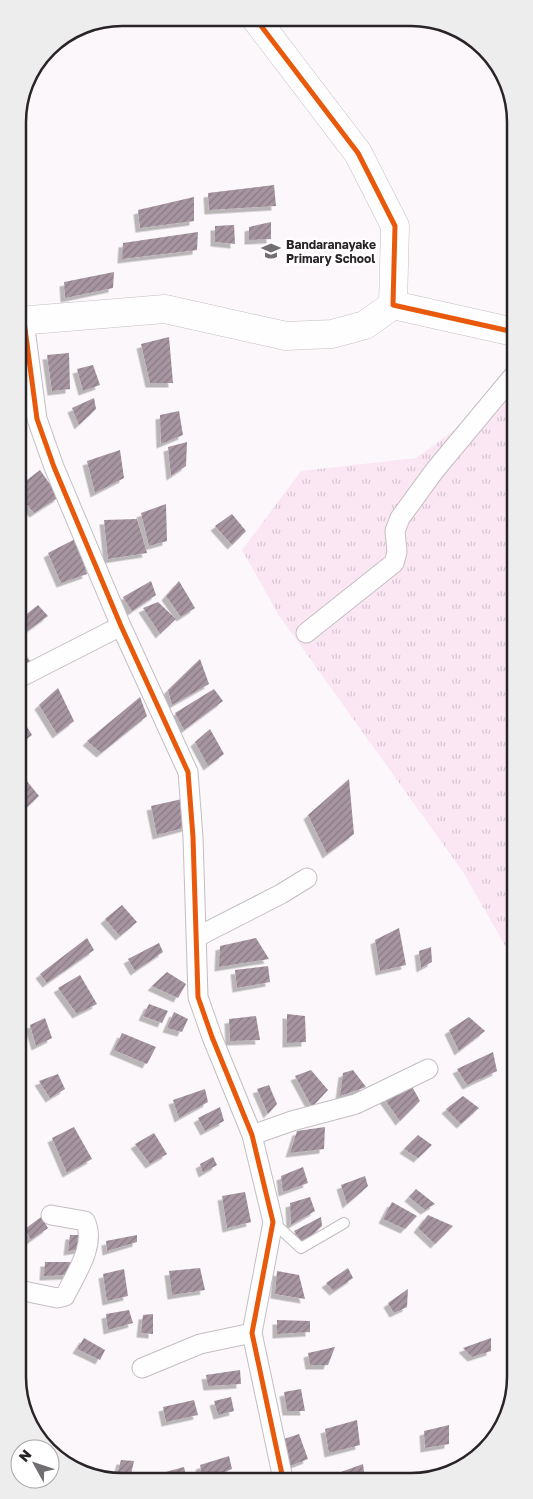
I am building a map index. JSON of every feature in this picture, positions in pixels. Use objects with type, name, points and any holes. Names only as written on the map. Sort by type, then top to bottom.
[{"type":"street","points":[[261,26],[358,152],[395,226],[393,305]]},
{"type":"street","points":[[26,321],[165,309],[286,336],[332,334],[365,325],[393,305],[507,330]]},
{"type":"street","points":[[26,351],[37,418],[54,467],[121,626],[188,772],[193,837],[198,997],[212,1038],[252,1135],[273,1222],[252,1334],[283,1473]]},
{"type":"street","points":[[306,634],[394,563],[397,552],[395,531],[400,518],[435,470],[507,383]]},
{"type":"street","points":[[26,674],[121,626]]},
{"type":"street","points":[[197,937],[281,894],[307,878]]},
{"type":"street","points":[[252,1135],[292,1120],[356,1104],[428,1069]]},
{"type":"street","points":[[26,1291],[57,1298],[65,1296],[87,1249],[89,1229],[85,1221],[52,1215]]},
{"type":"street","points":[[142,1368],[200,1344],[252,1334]]},
{"type":"lane","points":[[273,1222],[301,1248],[344,1223]]},
{"type":"green space","points":[[507,392],[507,949],[463,872],[278,614],[242,550],[301,471],[416,458]]},
{"type":"building","points":[[274,185],[276,206],[209,210],[208,193]]},
{"type":"building","points":[[194,197],[194,221],[140,228],[138,210]]},
{"type":"building","points":[[271,222],[271,239],[249,240],[249,227]]},
{"type":"building","points":[[234,225],[235,244],[215,242],[215,226]]},
{"type":"building","points":[[198,232],[197,250],[122,259],[123,243]]},
{"type":"building","points":[[114,272],[113,288],[65,298],[64,282]]},
{"type":"building","points":[[169,337],[173,383],[150,383],[141,344]]},
{"type":"building","points":[[69,353],[70,389],[52,391],[47,355]]},
{"type":"building","points":[[93,365],[100,385],[83,391],[77,369]]},
{"type":"building","points":[[94,398],[96,409],[79,425],[72,408]]},
{"type":"building","points":[[179,411],[183,435],[161,444],[160,415]]},
{"type":"building","points":[[187,442],[186,466],[171,476],[168,447]]},
{"type":"building","points":[[120,450],[124,478],[95,493],[87,461]]},
{"type":"building","points":[[40,470],[59,497],[34,513],[26,504],[26,481]]},
{"type":"building","points":[[166,504],[167,541],[149,546],[141,513]]},
{"type":"building","points":[[232,514],[246,531],[232,545],[215,526]]},
{"type":"building","points":[[137,519],[147,553],[108,559],[104,520]]},
{"type":"building","points":[[77,538],[87,574],[61,583],[48,553]]},
{"type":"building","points":[[151,581],[156,595],[132,611],[123,597]]},
{"type":"building","points":[[179,581],[195,608],[181,617],[166,596]]},
{"type":"building","points":[[158,602],[176,619],[160,634],[143,608]]},
{"type":"building","points":[[38,605],[48,616],[26,632],[26,615]]},
{"type":"building","points":[[26,656],[34,666],[26,669]]},
{"type":"building","points":[[200,659],[209,684],[172,705],[168,690]]},
{"type":"building","points":[[58,688],[74,721],[57,734],[39,705]]},
{"type":"building","points":[[214,689],[223,701],[184,730],[175,713]]},
{"type":"building","points":[[140,697],[147,716],[101,753],[87,741]]},
{"type":"building","points":[[26,725],[32,735],[26,740]]},
{"type":"building","points":[[210,729],[224,754],[208,766],[195,742]]},
{"type":"building","points":[[349,779],[354,834],[327,854],[308,815]]},
{"type":"building","points":[[26,780],[39,796],[26,808]]},
{"type":"building","points":[[182,799],[187,827],[157,835],[151,806]]},
{"type":"building","points":[[122,905],[137,922],[120,936],[105,919]]},
{"type":"building","points":[[399,928],[406,965],[380,971],[375,940]]},
{"type":"building","points":[[87,938],[94,950],[47,983],[40,974]]},
{"type":"building","points":[[256,938],[269,959],[219,967],[220,946]]},
{"type":"building","points":[[159,943],[163,952],[135,971],[128,959]]},
{"type":"building","points":[[431,947],[432,962],[421,968],[419,951]]},
{"type":"building","points":[[268,966],[270,982],[237,988],[235,970]]},
{"type":"building","points":[[167,972],[186,984],[178,998],[152,986]]},
{"type":"building","points":[[80,975],[97,1004],[77,1014],[58,988]]},
{"type":"building","points":[[149,1004],[168,1011],[162,1023],[143,1016]]},
{"type":"building","points":[[174,1012],[188,1019],[182,1032],[167,1028]]},
{"type":"building","points":[[287,1014],[305,1016],[306,1042],[287,1043]]},
{"type":"building","points":[[256,1016],[260,1040],[230,1041],[229,1019]]},
{"type":"building","points":[[469,1017],[485,1031],[459,1051],[449,1030]]},
{"type":"building","points":[[45,1018],[52,1038],[36,1046],[30,1025]]},
{"type":"building","points":[[122,1033],[156,1047],[147,1064],[114,1050]]},
{"type":"building","points":[[493,1052],[497,1071],[467,1085],[457,1069]]},
{"type":"building","points":[[311,1070],[328,1090],[312,1107],[295,1076]]},
{"type":"building","points":[[353,1070],[366,1087],[340,1096],[343,1073]]},
{"type":"building","points":[[58,1074],[65,1089],[50,1098],[39,1081]]},
{"type":"building","points":[[409,1081],[420,1101],[400,1121],[383,1097]]},
{"type":"building","points":[[269,1085],[277,1104],[268,1114],[257,1089]]},
{"type":"building","points":[[205,1089],[208,1102],[179,1118],[173,1100]]},
{"type":"building","points":[[463,1096],[479,1108],[461,1124],[446,1109]]},
{"type":"building","points":[[220,1107],[224,1121],[205,1131],[198,1118]]},
{"type":"building","points":[[74,1127],[92,1159],[67,1173],[52,1138]]},
{"type":"building","points":[[325,1127],[324,1149],[290,1153],[297,1131]]},
{"type":"building","points":[[154,1133],[167,1154],[150,1164],[135,1144]]},
{"type":"building","points":[[418,1135],[432,1145],[418,1158],[404,1149]]},
{"type":"building","points":[[213,1157],[217,1165],[203,1173],[200,1164]]},
{"type":"building","points":[[303,1167],[308,1183],[283,1192],[281,1176]]},
{"type":"building","points":[[365,1176],[368,1186],[347,1204],[341,1185]]},
{"type":"building","points":[[416,1189],[435,1204],[425,1210],[409,1197]]},
{"type":"building","points":[[245,1192],[251,1222],[227,1228],[222,1196]]},
{"type":"building","points":[[310,1197],[315,1211],[291,1225],[290,1203]]},
{"type":"building","points":[[392,1202],[417,1216],[405,1229],[383,1219]]},
{"type":"building","points":[[428,1215],[453,1226],[435,1244],[418,1228]]},
{"type":"building","points":[[41,1217],[48,1228],[31,1240],[26,1228]]},
{"type":"building","points":[[321,1217],[322,1226],[303,1244],[294,1231]]},
{"type":"building","points":[[70,1235],[83,1235],[82,1249],[68,1251]]},
{"type":"building","points":[[137,1235],[137,1242],[107,1251],[106,1241]]},
{"type":"building","points":[[45,1262],[71,1262],[67,1275],[44,1276]]},
{"type":"building","points":[[200,1268],[205,1290],[172,1295],[169,1271]]},
{"type":"building","points":[[348,1268],[353,1278],[334,1291],[326,1283]]},
{"type":"building","points":[[124,1269],[128,1296],[107,1301],[103,1274]]},
{"type":"building","points":[[277,1271],[299,1275],[305,1299],[275,1294]]},
{"type":"building","points":[[408,1289],[407,1307],[394,1313],[388,1303]]},
{"type":"building","points":[[129,1310],[133,1323],[108,1330],[106,1314]]},
{"type":"building","points":[[153,1314],[153,1334],[141,1333],[143,1315]]},
{"type":"building","points":[[277,1320],[310,1321],[310,1332],[277,1334]]},
{"type":"building","points":[[84,1338],[105,1350],[100,1360],[77,1349]]},
{"type":"building","points":[[491,1338],[491,1351],[472,1357],[463,1348]]},
{"type":"building","points":[[335,1347],[328,1365],[310,1365],[308,1353]]},
{"type":"building","points":[[240,1370],[241,1384],[208,1386],[206,1375]]},
{"type":"building","points":[[301,1389],[305,1411],[287,1411],[284,1392]]},
{"type":"building","points":[[231,1397],[234,1411],[218,1415],[214,1401]]},
{"type":"building","points":[[194,1400],[198,1415],[166,1422],[163,1407]]},
{"type":"building","points":[[357,1420],[360,1445],[329,1453],[325,1429]]},
{"type":"building","points":[[449,1425],[449,1444],[425,1448],[424,1431]]},
{"type":"building","points":[[299,1434],[308,1459],[288,1467],[284,1439]]},
{"type":"building","points":[[229,1456],[232,1469],[222,1473],[202,1473],[200,1465]]},
{"type":"building","points":[[121,1460],[134,1461],[131,1473],[118,1473]]},
{"type":"building","points":[[363,1464],[364,1473],[341,1472]]},
{"type":"building","points":[[184,1467],[186,1473],[162,1473]]},
{"type":"cycle path","points":[[261,26],[358,153],[395,226],[393,305],[507,330]]},
{"type":"cycle path","points":[[26,336],[37,419],[54,467],[121,626],[188,772],[193,837],[198,997],[212,1037],[252,1135],[273,1222],[252,1333],[282,1473]]},
{"type":"place","name":"Bandaranayake Primary School","points":[[271,251]]}]
